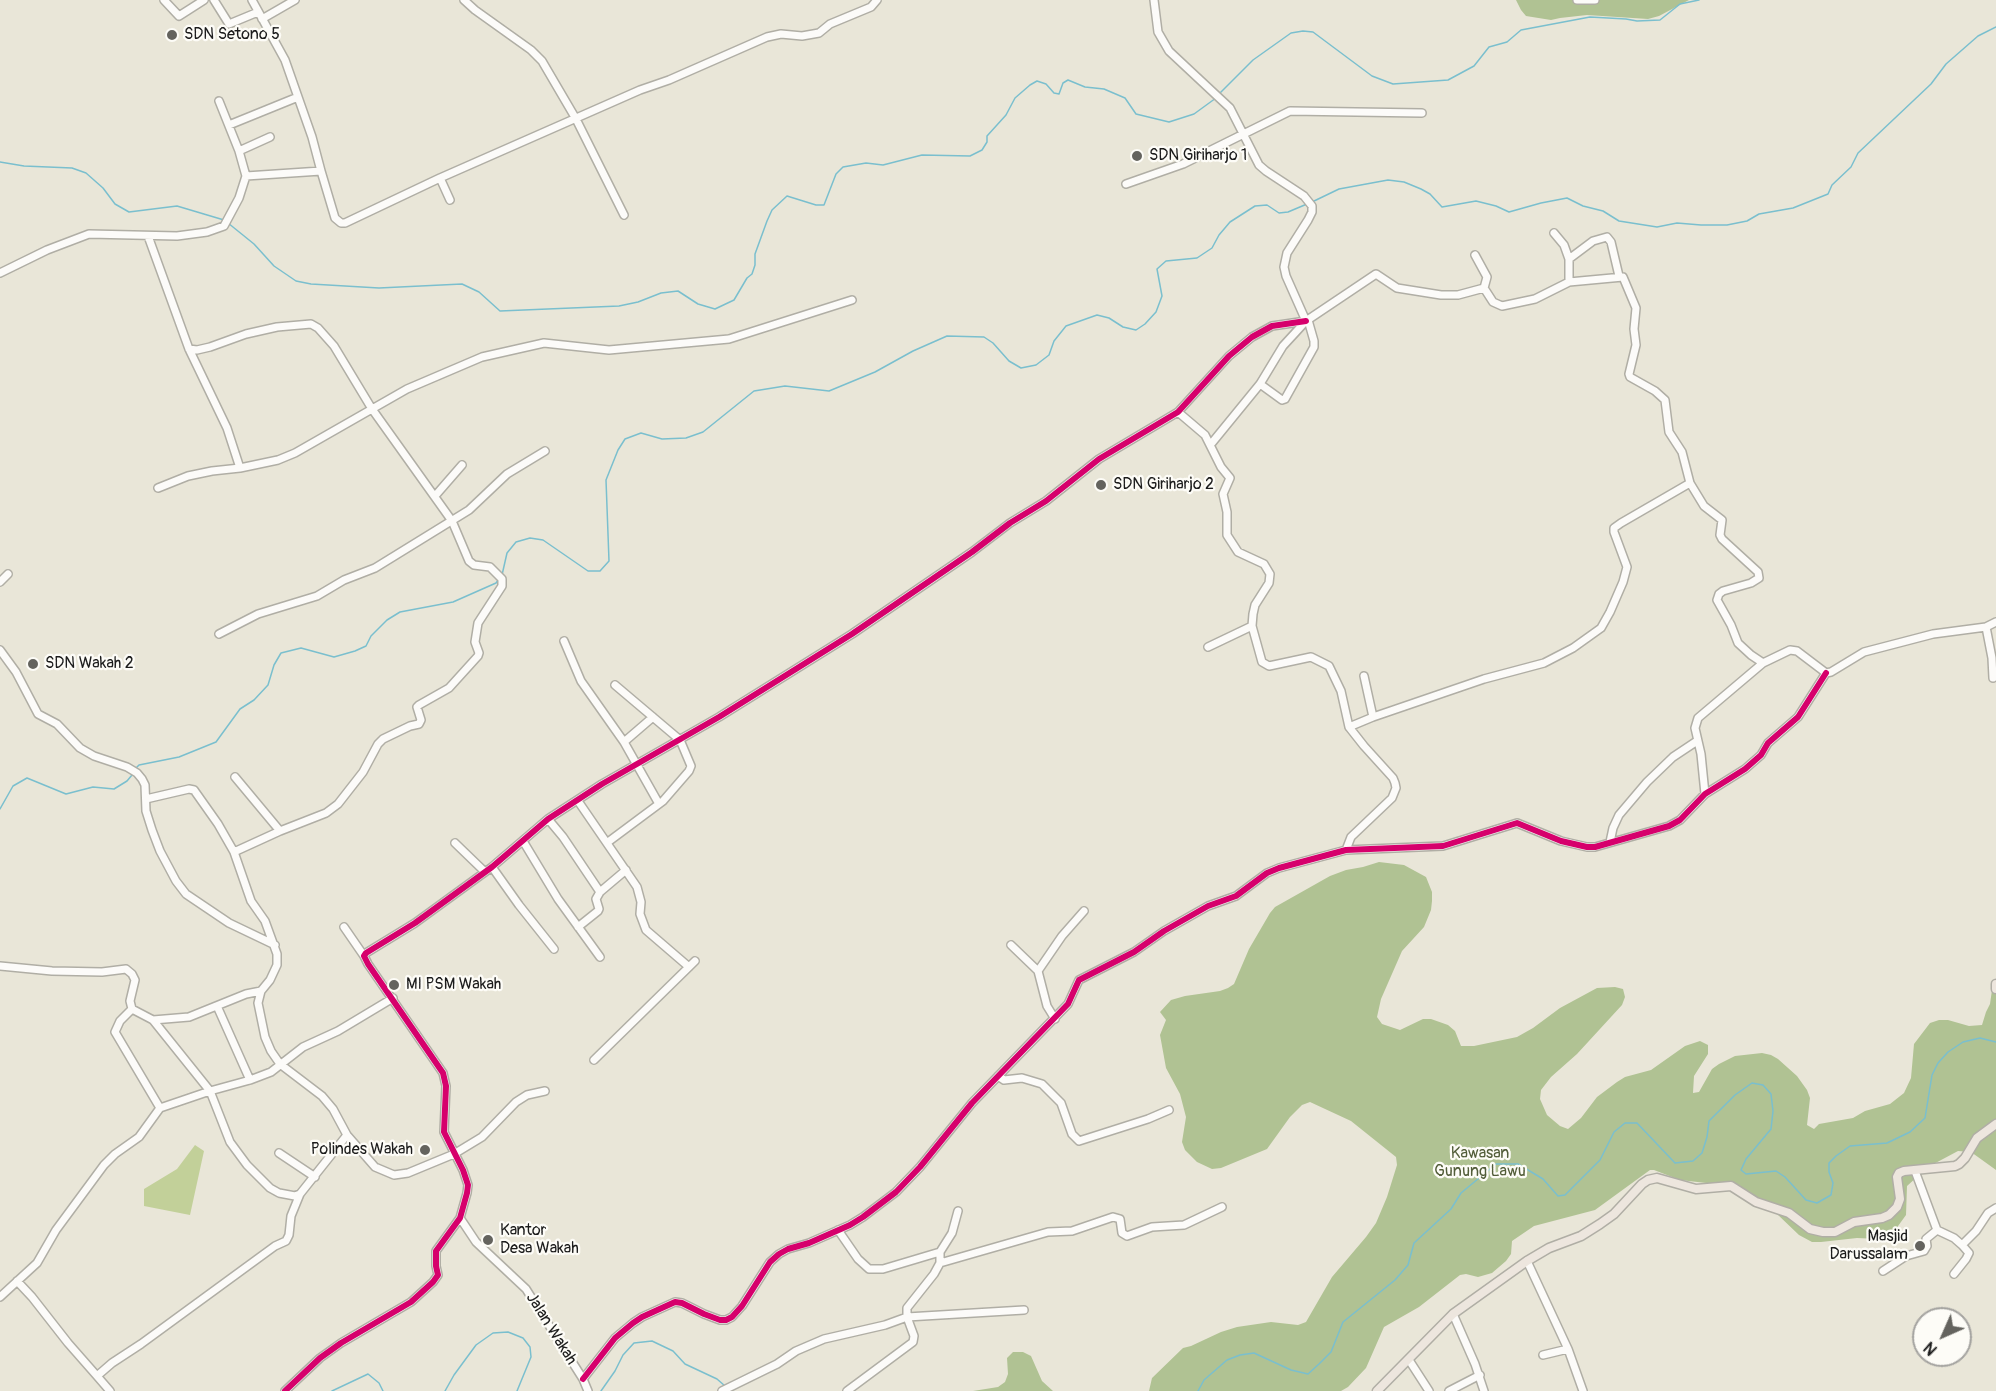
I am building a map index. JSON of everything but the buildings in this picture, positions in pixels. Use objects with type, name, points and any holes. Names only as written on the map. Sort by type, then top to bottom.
[{"type":"main road","points":[[1996,984],[1996,989]]},
{"type":"main road","points":[[1377,1391],[1453,1314],[1527,1261],[1549,1248],[1595,1228],[1623,1206],[1642,1184],[1653,1179],[1670,1181],[1696,1189],[1731,1186],[1756,1202],[1789,1213],[1810,1229],[1835,1232],[1854,1222],[1889,1215],[1897,1207],[1900,1199],[1898,1175],[1901,1172],[1959,1164],[1977,1138],[1996,1124]]},
{"type":"street","points":[[164,0],[179,16],[204,0]]},
{"type":"street","points":[[214,0],[230,24],[258,12]]},
{"type":"street","points":[[252,0],[285,60],[332,211],[341,223],[640,90],[669,80],[766,37],[781,34],[802,36],[819,33],[830,24],[871,6],[877,0]]},
{"type":"street","points":[[262,19],[295,0]]},
{"type":"street","points":[[464,0],[542,61],[576,119],[624,214]]},
{"type":"street","points":[[1154,0],[1158,33],[1163,42],[1174,56],[1230,108],[1259,165],[1310,202],[1312,212],[1287,253],[1284,267],[1307,320],[1314,347],[1285,399],[1282,400],[1260,384]]},
{"type":"street","points":[[1576,0],[1595,0]]},
{"type":"street","points":[[228,125],[298,97]]},
{"type":"street","points":[[0,273],[47,250],[96,232],[177,236],[207,232],[224,226],[239,198],[246,176],[219,101]]},
{"type":"street","points":[[1126,184],[1183,164],[1290,111],[1422,113]]},
{"type":"street","points":[[239,152],[270,137]]},
{"type":"street","points":[[246,176],[321,171]]},
{"type":"street","points":[[440,178],[450,200]]},
{"type":"street","points":[[1554,233],[1564,245],[1569,259],[1569,282]]},
{"type":"street","points":[[148,236],[189,349],[227,428],[240,468]]},
{"type":"street","points":[[1569,259],[1593,241],[1607,237],[1611,242],[1619,276]]},
{"type":"street","points":[[1475,255],[1487,277],[1484,288],[1493,302],[1502,306],[1535,299],[1569,282],[1619,276],[1626,278],[1636,308],[1634,322],[1636,345],[1629,374],[1632,380],[1655,391],[1665,400],[1668,432],[1682,452],[1690,483],[1704,506],[1722,520],[1720,535],[1722,539],[1758,572],[1759,578],[1752,583],[1723,591],[1717,600],[1738,643],[1751,656],[1763,663]]},
{"type":"street","points":[[1211,444],[1260,384],[1283,346],[1307,320],[1376,274],[1397,288],[1441,295],[1458,295],[1484,288]]},
{"type":"street","points":[[158,488],[188,476],[240,468],[295,453],[426,379],[482,357],[544,343],[609,350],[729,339],[852,300]]},
{"type":"street","points":[[364,956],[366,952],[415,923],[492,867],[548,819],[852,634],[972,552],[1010,523],[1046,501],[1099,459],[1178,412],[1229,356],[1252,337],[1272,326],[1307,320]]},
{"type":"street","points":[[189,349],[210,347],[246,334],[277,327],[311,324],[334,346],[372,409],[452,520],[469,561],[474,565],[490,567],[501,577],[502,586],[478,623],[475,642],[479,652],[478,656],[449,688],[418,705],[421,723],[383,739],[346,796],[332,809],[234,852]]},
{"type":"street","points":[[1178,412],[1205,435],[1221,467],[1230,478],[1222,494],[1227,512],[1227,535],[1238,552],[1264,564],[1270,574],[1269,583],[1255,605],[1252,626],[1264,665],[1269,666],[1311,657],[1329,666],[1341,692],[1349,727],[1393,778],[1396,788],[1392,798],[1351,837],[1346,850]]},
{"type":"street","points":[[219,634],[258,614],[327,592],[344,580],[375,568],[469,510],[507,474],[545,451]]},
{"type":"street","points":[[435,496],[462,465]]},
{"type":"street","points":[[1349,727],[1484,679],[1544,663],[1573,648],[1601,628],[1610,612],[1627,567],[1614,528],[1690,483]]},
{"type":"street","points":[[0,582],[8,574]]},
{"type":"street","points":[[583,1378],[615,1338],[642,1317],[675,1302],[726,1320],[732,1317],[742,1306],[770,1262],[779,1254],[809,1243],[863,1217],[896,1192],[920,1167],[953,1124],[1055,1019],[1068,1004],[1082,978],[1134,952],[1164,931],[1208,906],[1236,896],[1267,873],[1346,850],[1443,846],[1517,823],[1575,846],[1595,847],[1669,826],[1680,820],[1705,794],[1745,769],[1761,755],[1768,743],[1798,717],[1826,673],[1864,651],[1933,634],[1986,627],[1996,622]]},
{"type":"street","points":[[1208,647],[1252,626]]},
{"type":"street","points":[[1986,627],[1993,678]]},
{"type":"street","points":[[564,641],[580,681],[624,742],[659,804]]},
{"type":"street","points":[[0,650],[16,672],[38,714],[57,724],[80,748],[137,773],[145,785],[146,811],[160,851],[176,881],[186,894],[229,923],[275,945]]},
{"type":"street","points":[[1705,794],[1695,728],[1701,713],[1763,663],[1790,650],[1797,651],[1826,673]]},
{"type":"street","points":[[1364,676],[1372,717]]},
{"type":"street","points":[[608,842],[659,804],[691,766],[680,740],[615,685]]},
{"type":"street","points":[[624,742],[653,717]]},
{"type":"street","points":[[1610,842],[1619,815],[1633,798],[1673,757],[1697,741]]},
{"type":"street","points":[[235,777],[280,831]]},
{"type":"street","points":[[146,799],[189,789],[194,790],[218,824],[234,852],[251,901],[265,921],[275,945],[277,965],[270,980],[261,991],[258,1003],[265,1037],[271,1051],[280,1064],[322,1096],[333,1109],[347,1135],[375,1167],[394,1175],[408,1173],[454,1154],[482,1137],[516,1102],[527,1095],[545,1091]]},
{"type":"street","points":[[578,801],[608,842],[640,894],[640,914],[646,930],[689,967]]},
{"type":"street","points":[[548,819],[600,892]]},
{"type":"street","points":[[523,841],[558,899],[600,957]]},
{"type":"street","points":[[455,843],[485,872]]},
{"type":"street","points":[[492,867],[554,949]]},
{"type":"street","points":[[578,927],[598,911],[596,899],[600,892],[626,870]]},
{"type":"street","points":[[1038,971],[1062,936],[1084,910]]},
{"type":"street","points":[[285,1391],[320,1358],[411,1302],[433,1282],[438,1275],[436,1251],[460,1218],[468,1185],[444,1132],[446,1086],[443,1073],[344,927]]},
{"type":"street","points":[[1011,945],[1038,971],[1047,1006],[1055,1019]]},
{"type":"street","points":[[594,1060],[695,961]]},
{"type":"street","points":[[0,966],[52,971],[102,972],[126,969],[135,980],[130,1001],[132,1009]]},
{"type":"street","points":[[153,1020],[189,1017],[246,994],[261,991]]},
{"type":"street","points":[[0,1297],[41,1258],[56,1230],[104,1166],[115,1154],[139,1137],[160,1108],[271,1072],[303,1047],[338,1031],[393,998]]},
{"type":"street","points":[[217,1006],[250,1080]]},
{"type":"street","points":[[132,1009],[153,1020],[210,1091],[230,1142],[247,1165],[270,1188],[279,1193],[295,1196],[300,1194]]},
{"type":"street","points":[[132,1009],[120,1021],[115,1032],[160,1108]]},
{"type":"street","points":[[998,1076],[1004,1080],[1022,1078],[1042,1084],[1061,1103],[1071,1134],[1078,1141],[1169,1110]]},
{"type":"street","points":[[98,1376],[112,1363],[275,1246],[286,1241],[289,1236],[291,1216],[300,1194],[347,1135]]},
{"type":"street","points":[[279,1153],[315,1177]]},
{"type":"street","points":[[1915,1171],[1937,1230],[1962,1245],[1969,1255],[1954,1274]]},
{"type":"street","points":[[940,1263],[1048,1232],[1072,1231],[1113,1217],[1119,1219],[1122,1233],[1127,1236],[1152,1227],[1184,1225],[1222,1207]]},
{"type":"street","points":[[1962,1245],[1996,1208]]},
{"type":"street","points":[[847,1391],[913,1342],[914,1336],[907,1317],[907,1308],[940,1263],[940,1252],[952,1233],[958,1210]]},
{"type":"street","name":"Jalan Wakah","points":[[460,1218],[476,1242],[526,1289],[583,1378],[588,1391]]},
{"type":"street","points":[[838,1230],[858,1260],[869,1269],[883,1269],[940,1252]]},
{"type":"street","points":[[1883,1271],[1906,1256],[1924,1251],[1927,1246],[1926,1239],[1937,1230]]},
{"type":"street","points":[[1527,1261],[1568,1349],[1583,1391]]},
{"type":"street","points":[[17,1281],[110,1391]]},
{"type":"street","points":[[723,1391],[735,1388],[796,1351],[824,1339],[885,1325],[907,1317],[1024,1310]]},
{"type":"street","points":[[1453,1314],[1480,1376],[1484,1391]]},
{"type":"street","points":[[1543,1355],[1568,1349]]},
{"type":"street","points":[[1409,1360],[1429,1391]]},
{"type":"street","points":[[1449,1391],[1480,1376]]},
{"type":"green space","points":[[1516,0],[1689,0],[1659,16],[1648,19],[1587,15],[1551,20],[1526,16]]},
{"type":"green space","name":"Kawasan Gunung Lawu","points":[[1379,862],[1404,865],[1426,877],[1432,892],[1431,910],[1424,927],[1402,951],[1381,999],[1377,1017],[1382,1024],[1400,1030],[1423,1019],[1431,1019],[1448,1025],[1455,1031],[1461,1046],[1474,1046],[1517,1037],[1560,1008],[1597,988],[1623,989],[1625,997],[1622,1005],[1541,1090],[1540,1099],[1547,1115],[1560,1126],[1568,1129],[1581,1118],[1597,1097],[1617,1082],[1625,1077],[1651,1070],[1685,1046],[1700,1041],[1708,1045],[1708,1054],[1694,1076],[1693,1093],[1699,1092],[1712,1069],[1719,1064],[1735,1056],[1762,1053],[1778,1059],[1797,1076],[1807,1090],[1810,1098],[1807,1125],[1814,1129],[1819,1124],[1853,1118],[1865,1111],[1890,1104],[1904,1093],[1911,1078],[1914,1044],[1930,1023],[1948,1020],[1969,1026],[1982,1025],[1996,979],[1996,1170],[1971,1152],[1958,1151],[1928,1167],[1907,1186],[1906,1215],[1893,1233],[1878,1239],[1857,1238],[1812,1242],[1799,1235],[1777,1214],[1728,1183],[1715,1184],[1680,1180],[1650,1170],[1595,1210],[1534,1226],[1512,1241],[1511,1254],[1492,1273],[1478,1277],[1460,1275],[1419,1307],[1384,1327],[1366,1368],[1341,1391],[1149,1391],[1152,1378],[1183,1348],[1237,1327],[1271,1322],[1298,1325],[1306,1322],[1332,1277],[1376,1223],[1397,1165],[1396,1157],[1351,1121],[1310,1102],[1302,1105],[1290,1117],[1267,1149],[1221,1168],[1212,1169],[1197,1162],[1185,1150],[1182,1142],[1186,1117],[1180,1094],[1166,1068],[1160,1035],[1166,1020],[1160,1012],[1171,1000],[1220,991],[1234,984],[1249,949],[1275,907],[1330,876]]},
{"type":"green space","points":[[195,1145],[204,1151],[190,1215],[144,1206],[144,1189],[177,1169]]},
{"type":"green space","points":[[1013,1352],[1023,1352],[1031,1356],[1042,1381],[1053,1391],[973,1391],[998,1387],[1005,1382],[1008,1374],[1007,1358]]},
{"type":"waterway","points":[[1219,94],[1253,60],[1291,33],[1313,32],[1372,76],[1393,84],[1448,80],[1474,66],[1489,47],[1507,42],[1521,30],[1590,17],[1637,21],[1660,20],[1680,4],[1699,0]]},
{"type":"waterway","points":[[1312,202],[1339,189],[1388,180],[1404,182],[1421,189],[1430,194],[1442,207],[1476,201],[1509,212],[1567,198],[1583,206],[1603,211],[1619,221],[1657,227],[1677,223],[1727,225],[1747,221],[1759,214],[1793,208],[1828,194],[1832,185],[1851,167],[1858,153],[1931,84],[1946,64],[1978,36],[1996,27]]},
{"type":"waterway","points":[[228,223],[254,244],[274,266],[296,281],[311,284],[379,288],[462,284],[479,292],[500,311],[619,306],[661,293],[678,291],[698,304],[715,309],[734,300],[747,278],[752,274],[755,254],[767,221],[772,210],[787,196],[816,205],[824,205],[836,174],[843,167],[866,163],[883,165],[922,155],[970,156],[982,150],[987,142],[987,136],[1006,115],[1015,98],[1037,81],[1046,84],[1054,93],[1059,94],[1063,83],[1068,80],[1085,87],[1104,89],[1125,98],[1136,114],[1169,122],[1194,114],[1216,98]]},
{"type":"waterway","points":[[0,162],[24,166],[72,168],[86,173],[103,188],[115,204],[129,212],[177,206],[224,220]]},
{"type":"waterway","points":[[502,575],[507,553],[516,542],[530,538],[543,540],[588,571],[600,571],[609,561],[606,480],[625,439],[641,433],[662,439],[686,438],[703,432],[754,391],[785,386],[829,391],[875,372],[947,336],[984,337],[993,343],[1009,361],[1021,368],[1036,365],[1049,355],[1054,341],[1066,326],[1097,315],[1109,318],[1123,327],[1136,330],[1145,324],[1156,312],[1162,296],[1157,269],[1166,261],[1197,258],[1212,248],[1230,222],[1255,206],[1267,205],[1279,213],[1288,212],[1307,204]]},
{"type":"waterway","points":[[136,768],[139,765],[179,757],[216,742],[240,709],[254,700],[268,685],[274,665],[281,653],[301,648],[334,657],[355,651],[366,646],[371,636],[387,620],[400,612],[453,602],[496,583],[499,579]]},
{"type":"waterway","points":[[0,809],[13,786],[27,778],[66,794],[93,787],[114,789],[132,775]]},
{"type":"waterway","points":[[1198,1391],[1204,1380],[1227,1360],[1240,1355],[1254,1353],[1291,1370],[1308,1374],[1331,1352],[1343,1322],[1395,1280],[1408,1265],[1414,1243],[1451,1209],[1461,1193],[1496,1164],[1518,1164],[1543,1179],[1558,1196],[1565,1195],[1600,1160],[1614,1132],[1625,1123],[1637,1123],[1675,1163],[1693,1161],[1702,1153],[1709,1121],[1735,1095],[1752,1083],[1763,1085],[1771,1094],[1773,1111],[1771,1129],[1746,1159],[1741,1170],[1746,1174],[1776,1171],[1785,1177],[1806,1200],[1817,1203],[1831,1195],[1833,1183],[1829,1163],[1836,1156],[1850,1146],[1887,1143],[1910,1132],[1925,1118],[1932,1075],[1938,1063],[1948,1052],[1963,1042],[1980,1038],[1996,1042]]},
{"type":"waterway","points":[[445,1391],[476,1345],[493,1333],[508,1332],[523,1338],[530,1347],[531,1357],[517,1391]]},
{"type":"waterway","points":[[601,1391],[623,1355],[634,1343],[652,1341],[673,1351],[685,1364],[717,1379],[725,1386]]},
{"type":"waterway","points":[[332,1391],[368,1374],[379,1383],[383,1391]]},
{"type":"cycle path","points":[[285,1391],[320,1358],[411,1302],[433,1282],[438,1275],[436,1251],[460,1218],[467,1193],[468,1185],[463,1170],[444,1132],[446,1086],[443,1073],[368,964],[364,956],[366,953],[415,923],[492,867],[548,819],[602,784],[719,717],[852,634],[972,552],[1010,523],[1046,501],[1099,459],[1178,412],[1229,356],[1252,337],[1272,326],[1306,321]]},
{"type":"cycle path","points":[[583,1379],[615,1338],[642,1317],[675,1302],[720,1320],[732,1317],[742,1306],[770,1262],[779,1254],[850,1225],[896,1192],[920,1167],[972,1103],[1068,1004],[1079,980],[1134,952],[1164,931],[1208,906],[1236,896],[1267,873],[1279,868],[1346,850],[1443,846],[1517,823],[1561,841],[1595,847],[1669,826],[1680,820],[1705,794],[1745,769],[1761,755],[1768,743],[1798,717],[1826,673]]},
{"type":"place","name":"SDN Setono 5","points":[[172,35]]},
{"type":"place","name":"SDN Giriharjo 1","points":[[1137,156]]},
{"type":"place","name":"SDN Giriharjo 2","points":[[1101,485]]},
{"type":"place","name":"SDN Wakah 2","points":[[33,664]]},
{"type":"place","name":"MI PSM Wakah","points":[[394,985]]},
{"type":"place","name":"Polindes Wakah","points":[[425,1150]]},
{"type":"place","name":"Kantor Desa Wakah","points":[[488,1240]]},
{"type":"place","name":"Masjid Darussalam","points":[[1920,1246]]}]
